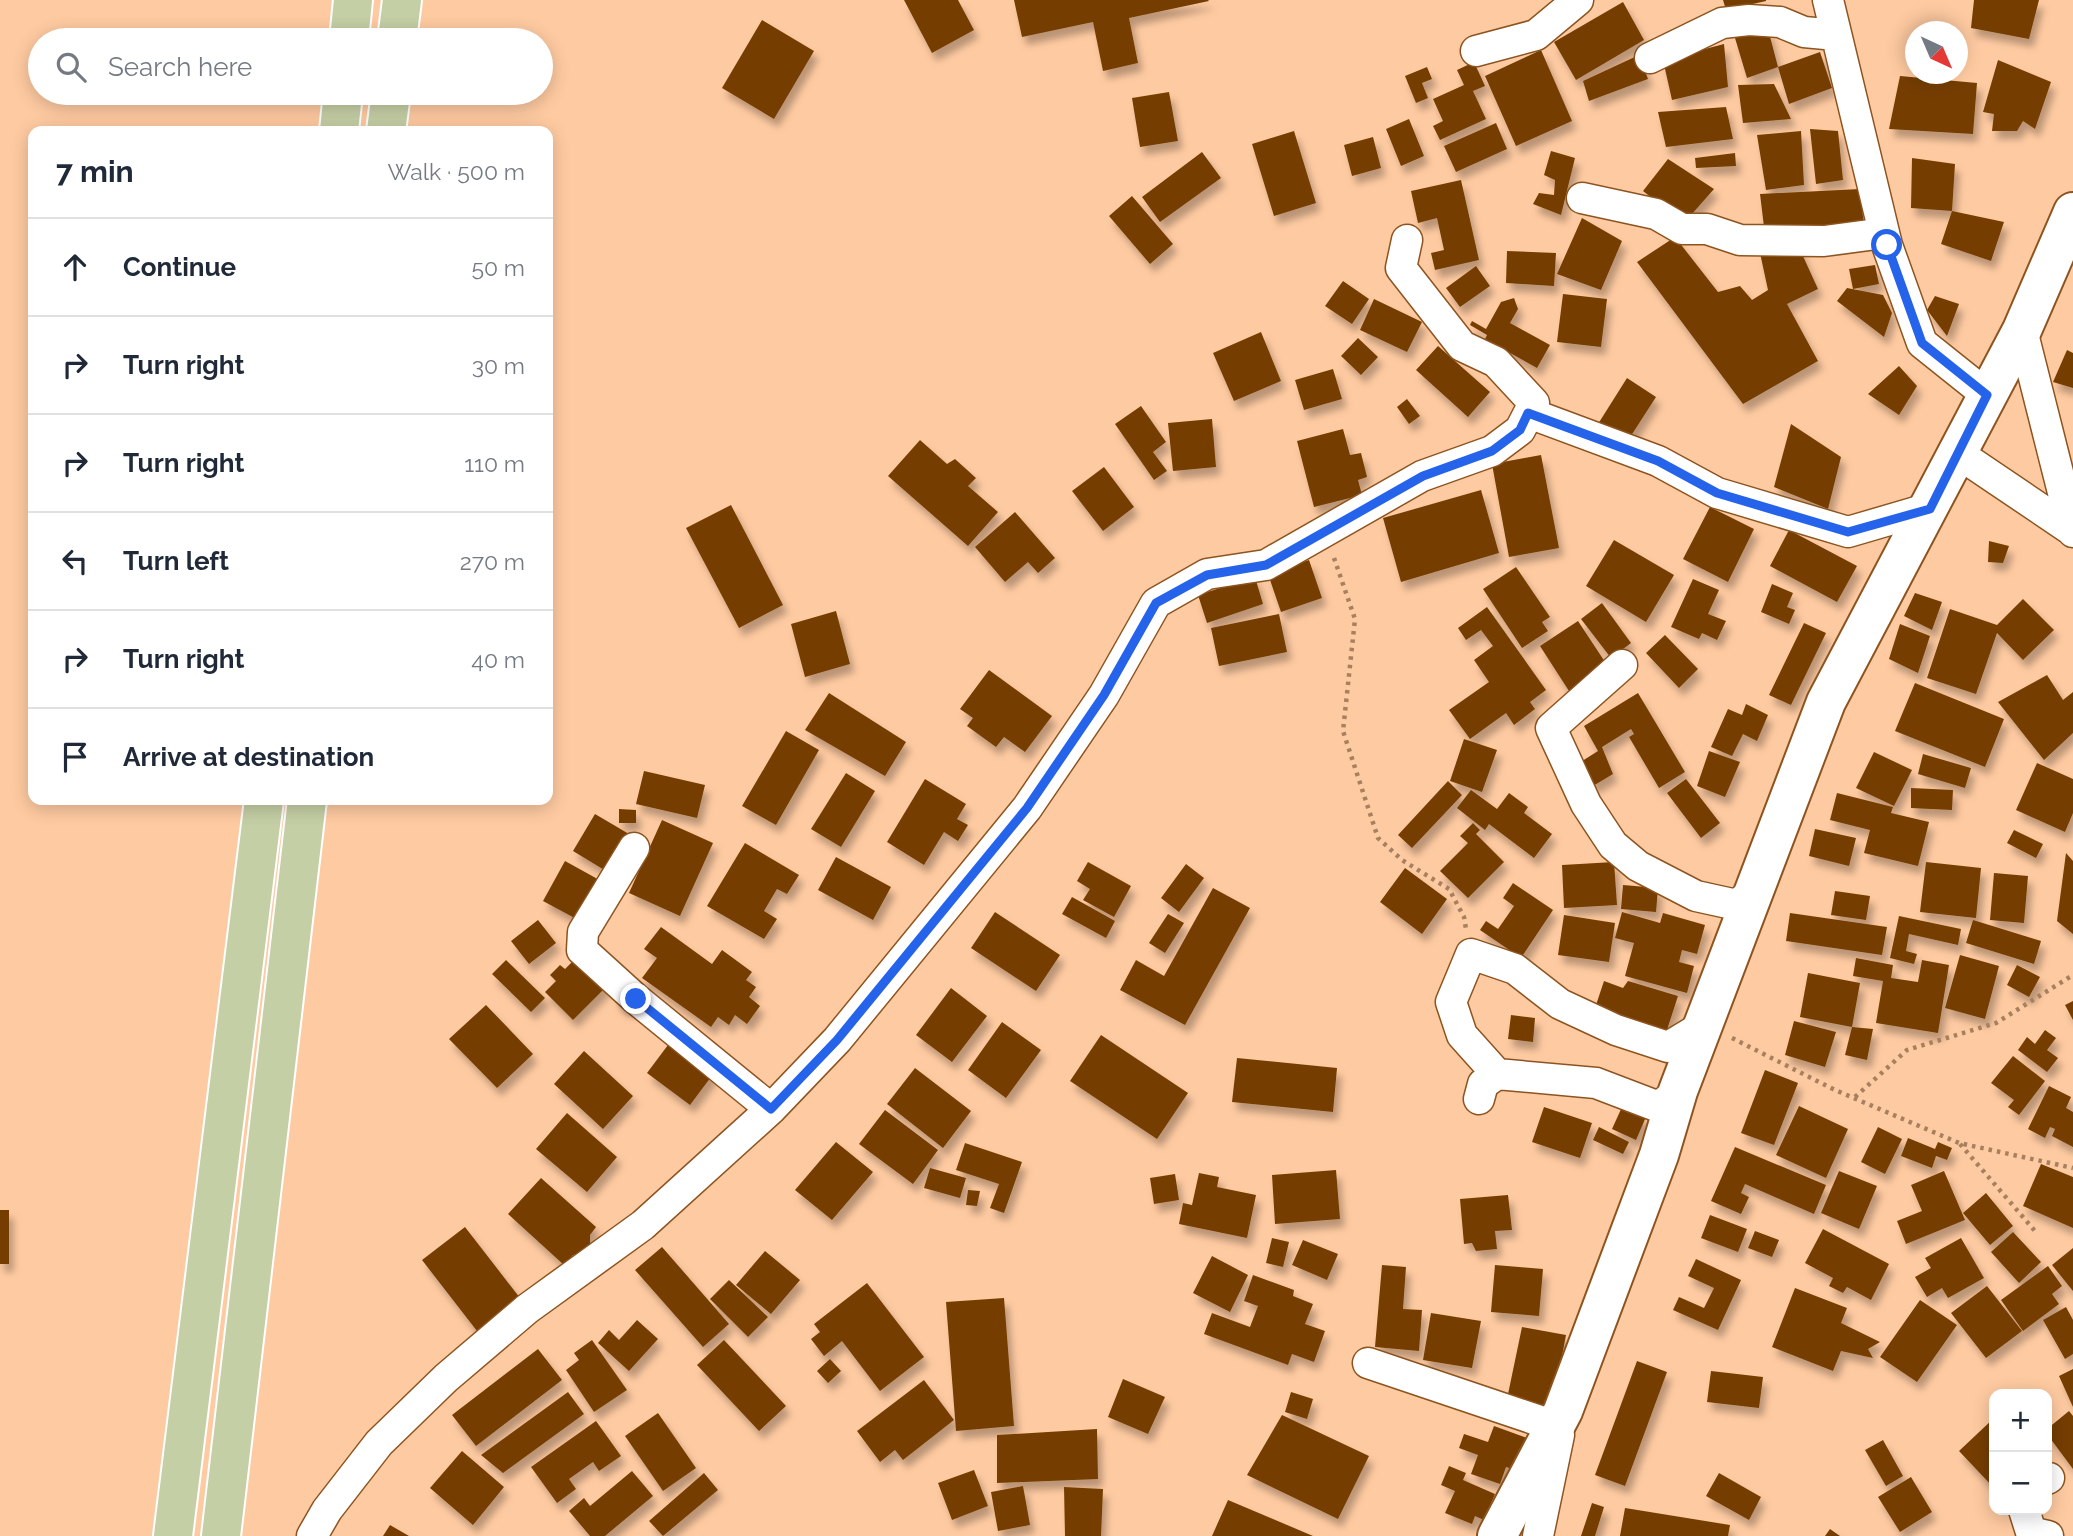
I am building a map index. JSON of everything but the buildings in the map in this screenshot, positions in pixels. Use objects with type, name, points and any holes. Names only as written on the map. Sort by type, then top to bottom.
[{"type":"main road","points":[[350,28],[353,0]]},
{"type":"main road","points":[[398,28],[402,0]]},
{"type":"main road","points":[[340,126],[342,105]]},
{"type":"main road","points":[[387,126],[389,105]]},
{"type":"main road","points":[[1497,1536],[1559,1418],[1660,1155],[1678,1091],[1706,1024],[1825,702],[1930,509],[1956,452],[2022,330],[2073,212]]},
{"type":"main road","points":[[173,1536],[263,805]]},
{"type":"main road","points":[[221,1536],[306,805]]},
{"type":"street","points":[[1476,51],[1536,35],[1578,0]]},
{"type":"street","points":[[1828,0],[1884,233],[1922,343],[1987,395]]},
{"type":"street","points":[[1650,58],[1722,23],[1749,20],[1780,22],[1804,32],[1836,35]]},
{"type":"street","points":[[1582,198],[1656,214],[1682,229],[1707,229],[1740,240],[1824,241],[1884,233]]},
{"type":"street","points":[[312,1536],[327,1510],[379,1443],[446,1378],[527,1309],[643,1225],[771,1109],[854,1020],[1027,808],[1104,695],[1156,603],[1207,575],[1266,565],[1423,476],[1492,451],[1520,430],[1534,403],[1496,362],[1462,346],[1401,268],[1407,240]]},
{"type":"street","points":[[1956,452],[2073,531],[2071,513],[2022,330]]},
{"type":"street","points":[[1528,413],[1658,461],[1717,493],[1848,532],[1930,509]]},
{"type":"street","points":[[1622,665],[1551,728],[1586,804],[1613,845],[1638,866],[1696,896],[1737,905],[1756,888]]},
{"type":"street","points":[[634,848],[583,932],[582,950],[636,999],[771,1109]]},
{"type":"street","points":[[1497,1074],[1462,1035],[1451,1002],[1471,954],[1515,969],[1560,1004],[1615,1030],[1668,1047],[1706,1024]]},
{"type":"street","points":[[1479,1099],[1483,1084],[1497,1074],[1597,1083],[1659,1107],[1678,1091]]},
{"type":"street","points":[[1368,1363],[1559,1418],[1538,1536]]},
{"type":"street","points":[[2026,1515],[2031,1532],[2048,1536]]},
{"type":"path","points":[[1324,533],[1345,582],[1355,619],[1343,731],[1378,838],[1402,860],[1448,889],[1464,917],[1471,954]]},
{"type":"path","points":[[1855,1097],[1907,1050],[1996,1023],[2073,975]]},
{"type":"path","points":[[1706,1024],[1855,1097],[1959,1143],[2073,1168]]},
{"type":"path","points":[[1959,1143],[2035,1231]]},
{"type":"route","points":[[636,999],[771,1109],[837,1040],[1027,808],[1104,695],[1156,603],[1207,575],[1266,565],[1423,476],[1492,451],[1520,430],[1528,413],[1658,461],[1717,493],[1848,532],[1930,509],[1956,452],[1987,395],[1922,343],[1887,245]]}]
